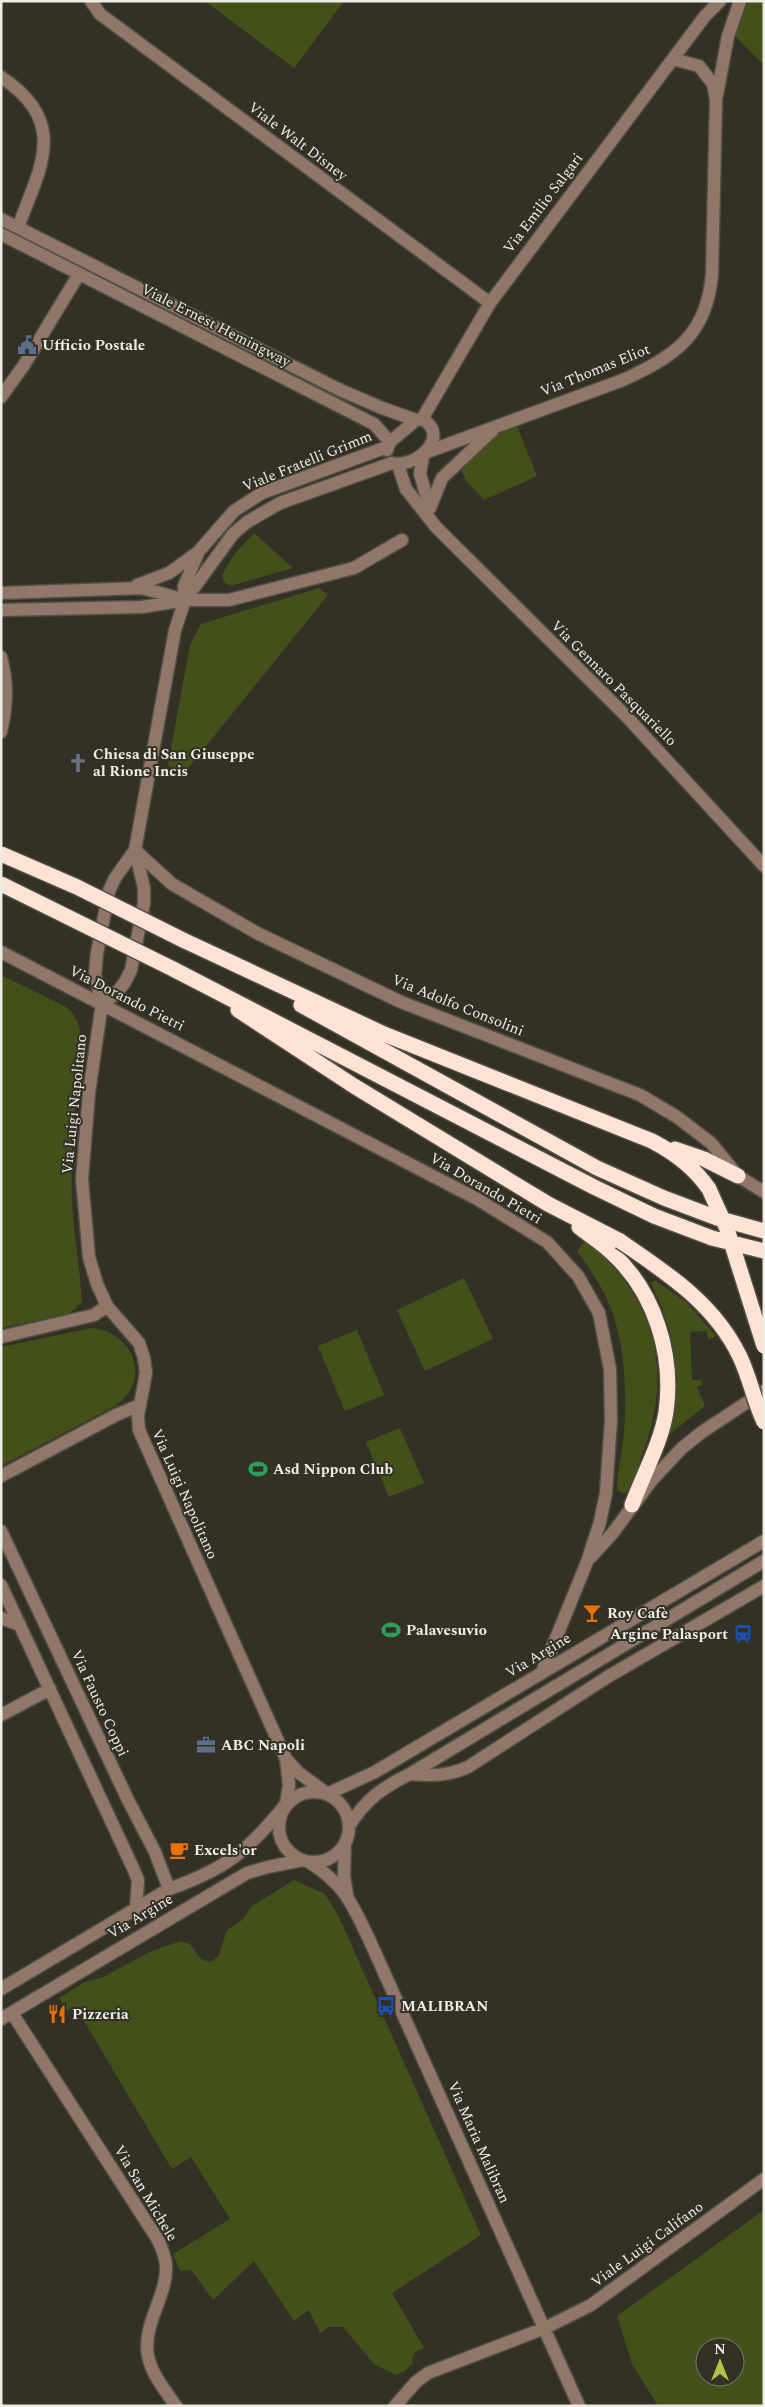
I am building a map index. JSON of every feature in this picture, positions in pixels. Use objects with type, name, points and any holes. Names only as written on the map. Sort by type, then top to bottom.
[{"type":"highway","points":[[1,854],[77,888],[384,1034],[652,1141],[704,1159],[738,1176]]},
{"type":"highway","points":[[1,884],[200,982],[654,1216],[712,1238],[764,1252]]},
{"type":"highway","points":[[183,940],[597,1168],[664,1198],[717,1218],[764,1231]]},
{"type":"highway","points":[[200,982],[259,1026],[548,1204],[620,1240],[700,1300],[722,1323],[750,1380],[764,1422]]},
{"type":"highway","points":[[652,1141],[685,1162],[700,1175],[708,1189],[726,1229],[764,1346]]},
{"type":"highway","points":[[548,1204],[612,1252],[634,1277],[653,1310],[661,1337],[667,1372],[666,1413],[632,1505]]},
{"type":"street","name":"Viale Walt Disney","points":[[91,1],[100,14],[490,303]]},
{"type":"street","name":"Via Emilio Salgari","points":[[705,16],[713,1]]},
{"type":"street","name":"Via Emilio Salgari","points":[[419,420],[490,303],[672,59],[705,16],[720,1]]},
{"type":"street","name":"Via Thomas Eliot","points":[[425,454],[623,380],[649,368],[679,349],[698,324],[710,291],[712,274],[716,100],[728,36],[740,1]]},
{"type":"street","name":"Via Thomas Eliot","points":[[672,59],[699,66],[713,84],[716,100]]},
{"type":"street","points":[[1,77],[23,94],[34,107],[44,138],[45,151],[42,166],[18,227]]},
{"type":"street","name":"Viale Ernest Hemingway","points":[[1,219],[338,390],[373,405],[419,420]]},
{"type":"street","name":"Viale Ernest Hemingway","points":[[1,234],[374,424],[388,444],[395,464]]},
{"type":"street","points":[[1,397],[24,366],[79,274]]},
{"type":"street","points":[[419,420],[433,429],[434,436],[440,443],[448,444]]},
{"type":"street","name":"Viale Fratelli Grimm","points":[[184,600],[184,586],[200,551],[220,524],[248,500],[388,444],[419,420]]},
{"type":"street","points":[[430,508],[442,478],[497,426]]},
{"type":"street","points":[[434,436],[425,454],[420,474],[436,527]]},
{"type":"street","name":"Viale Fratelli Grimm","points":[[184,600],[233,534],[261,512],[280,503],[425,454]]},
{"type":"street","name":"Via Gennaro Pasquariello","points":[[395,464],[406,489],[436,527],[627,717],[764,866]]},
{"type":"street","points":[[1,610],[142,607],[184,600],[229,600],[354,568],[402,540]]},
{"type":"street","name":"Viale Fratelli Grimm","points":[[127,588],[169,573],[200,551]]},
{"type":"street","name":"Viale Fratelli Grimm","points":[[1,593],[148,588],[184,600]]},
{"type":"street","name":"Via Luigi Napolitano","points":[[102,1003],[115,995],[125,982],[130,970],[144,903],[144,888],[135,850],[175,630],[184,600]]},
{"type":"street","points":[[1,657],[7,679],[7,702],[1,732]]},
{"type":"street","name":"Via Luigi Napolitano","points":[[135,850],[115,878],[109,891],[96,968],[102,1003],[89,1094],[82,1179],[89,1257],[97,1284],[107,1306],[139,1342],[146,1373],[138,1430],[286,1760],[289,1771],[286,1804]]},
{"type":"street","name":"Via Adolfo Consolini","points":[[135,850],[172,884],[266,938],[401,1002],[640,1095],[677,1118],[710,1143],[738,1176],[764,1192]]},
{"type":"street","name":"Via Dorando Pietri","points":[[1,952],[477,1198],[547,1242],[578,1276],[599,1313],[610,1369],[612,1420],[606,1493],[600,1522],[587,1562],[543,1670]]},
{"type":"street","points":[[1,1337],[94,1315],[107,1306]]},
{"type":"street","points":[[587,1562],[612,1534],[632,1505],[665,1464],[702,1432],[764,1391]]},
{"type":"street","points":[[1,1476],[116,1415],[140,1405]]},
{"type":"street","name":"Via Fausto Coppi","points":[[1,1531],[128,1800],[155,1852],[169,1889]]},
{"type":"street","name":"Via Argine","points":[[327,1794],[375,1772],[543,1670],[764,1541]]},
{"type":"street","points":[[349,1826],[343,1806],[327,1794],[308,1792],[296,1796],[286,1804],[278,1822],[281,1841],[293,1856],[306,1861],[320,1862],[331,1857],[344,1844],[349,1826],[366,1801],[387,1785],[410,1774],[764,1561]]},
{"type":"street","points":[[1,1585],[133,1868],[138,1880],[136,1909]]},
{"type":"street","points":[[410,1774],[438,1776],[453,1773],[468,1766],[609,1676],[764,1586]]},
{"type":"street","points":[[1,1618],[20,1626]]},
{"type":"street","points":[[1,1715],[50,1689]]},
{"type":"street","name":"Via Luigi Napolitano","points":[[286,1760],[299,1773],[327,1794]]},
{"type":"street","name":"Via Argine","points":[[1,1989],[169,1889],[199,1878],[239,1855],[258,1839],[286,1804]]},
{"type":"street","name":"Via Maria Malibran","points":[[344,1844],[344,1876],[347,1894],[579,2406]]},
{"type":"street","name":"Via Argine","points":[[7,2016],[246,1874],[268,1867],[306,1861]]},
{"type":"street","name":"Via Maria Malibran","points":[[306,1861],[331,1877],[347,1894]]},
{"type":"street","name":"Via San Michele","points":[[7,2016],[117,2174],[158,2240],[164,2254],[166,2272],[150,2322],[147,2349],[156,2377],[176,2406]]},
{"type":"street","name":"Viale Luigi Califano","points":[[394,2406],[428,2372],[545,2328],[576,2313],[605,2295],[764,2179]]},
{"type":"green space","points":[[205,1],[344,1],[294,68]]},
{"type":"green space","points":[[748,1],[764,1],[764,65],[735,36]]},
{"type":"green space","points":[[517,426],[537,476],[484,500],[466,481],[459,463],[481,450],[481,437]]},
{"type":"green space","points":[[254,533],[293,568],[230,586],[224,582],[222,575],[235,553]]},
{"type":"green space","points":[[319,588],[328,595],[182,776],[168,765],[190,645],[201,624]]},
{"type":"green space","points":[[1,975],[66,1007],[78,1022],[81,1048],[73,1129],[72,1203],[82,1302],[69,1314],[1,1328]]},
{"type":"green space","points":[[585,1241],[609,1262],[628,1286],[642,1310],[652,1336],[657,1364],[657,1392],[652,1422],[634,1479],[625,1494],[617,1490],[625,1418],[623,1357],[617,1328],[606,1297],[577,1251]]},
{"type":"green space","points":[[464,1278],[493,1339],[425,1371],[397,1310]]},
{"type":"green space","points":[[655,1280],[686,1302],[716,1336],[708,1340],[707,1331],[690,1332],[692,1380],[701,1380],[703,1384],[697,1387],[705,1406],[667,1436],[676,1396],[675,1358],[667,1321],[651,1283]]},
{"type":"green space","points":[[92,1328],[103,1330],[113,1335],[122,1341],[129,1350],[134,1360],[135,1370],[134,1381],[129,1392],[115,1406],[1,1466],[1,1347]]},
{"type":"green space","points":[[357,1330],[384,1395],[345,1411],[318,1346]]},
{"type":"green space","points":[[400,1428],[424,1483],[389,1497],[366,1442]]},
{"type":"green space","points":[[294,1880],[325,1894],[339,1917],[481,2235],[392,2293],[424,2348],[415,2352],[412,2359],[413,2363],[405,2371],[396,2375],[374,2364],[343,2327],[329,2327],[320,2333],[309,2310],[294,2321],[254,2261],[213,2300],[191,2270],[180,2271],[173,2254],[230,2219],[191,2157],[172,2169],[75,2006],[67,2011],[59,1998],[85,1982],[101,1978],[152,1951],[181,1941],[190,1944],[201,1959],[210,1962],[218,1957],[227,1930],[242,1920],[252,1906]]},
{"type":"green space","points":[[764,2210],[764,2406],[658,2406],[632,2364],[617,2316]]},
{"type":"place","name":"Ufficio Postale","points":[[27,345]]},
{"type":"place","name":"Chiesa di San Giuseppe al Rione Incis","points":[[78,763]]},
{"type":"place","name":"Asd Nippon Club","points":[[258,1469]]},
{"type":"place","name":"Roy Cafè","points":[[592,1613]]},
{"type":"place","name":"Palavesuvio","points":[[391,1630]]},
{"type":"place","name":"Argine Palasport","points":[[743,1634]]},
{"type":"place","name":"ABC Napoli","points":[[206,1745]]},
{"type":"place","name":"Excels'or","points":[[179,1850]]},
{"type":"place","name":"MALIBRAN","points":[[386,2006]]},
{"type":"place","name":"Pizzeria","points":[[57,2014]]}]
